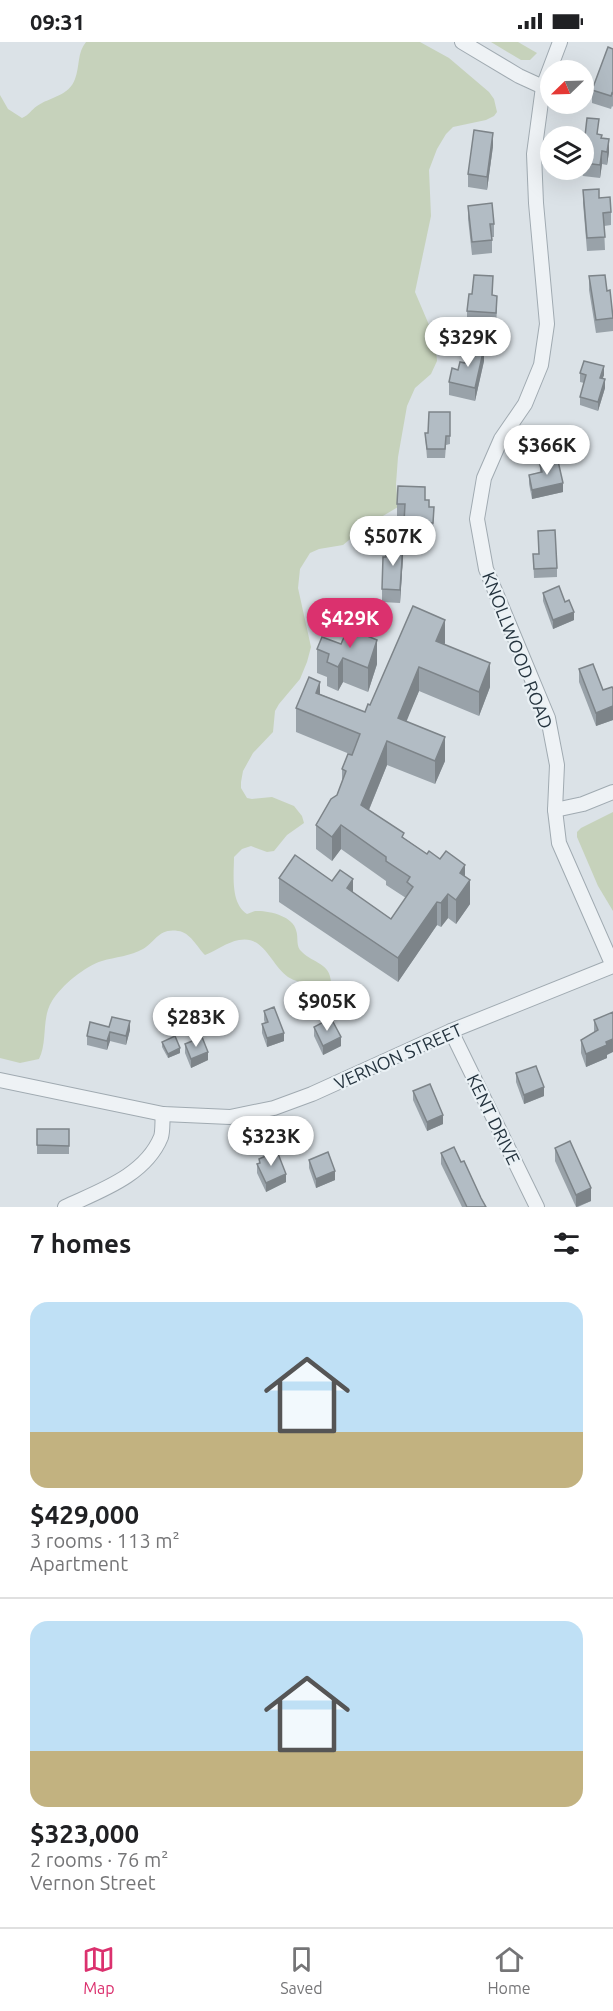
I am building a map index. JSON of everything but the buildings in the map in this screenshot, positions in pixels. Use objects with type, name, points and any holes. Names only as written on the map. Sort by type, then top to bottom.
[{"type":"street","points":[[462,42],[519,76],[540,86]]},
{"type":"street","name":"KNOLLWOOD ROAD","points":[[553,60],[560,42]]},
{"type":"street","name":"KNOLLWOOD ROAD","points":[[540,109],[534,154],[547,324],[541,365],[525,404],[501,439],[484,477],[477,519],[486,569],[548,718],[557,765],[555,810],[559,843],[613,966]]},
{"type":"street","points":[[555,810],[583,804],[613,792]]},
{"type":"street","name":"VERNON STREET","points":[[0,1080],[163,1114],[230,1117],[274,1108],[312,1094],[451,1031],[613,966]]},
{"type":"street","name":"KENT DRIVE","points":[[451,1031],[537,1207]]},
{"type":"street","points":[[65,1207],[113,1185],[132,1173],[150,1154],[161,1136],[163,1114]]},
{"type":"green space","points":[[86,42],[420,42],[449,58],[489,92],[494,99],[497,112],[486,120],[453,127],[437,149],[429,170],[431,216],[415,292],[435,339],[437,361],[431,374],[415,388],[407,406],[398,457],[396,484],[398,507],[366,526],[343,545],[310,553],[300,569],[298,588],[311,647],[307,662],[300,679],[275,711],[273,732],[253,753],[243,771],[241,788],[247,798],[272,797],[294,806],[302,816],[304,823],[287,835],[274,851],[267,852],[251,846],[242,849],[234,857],[235,896],[247,914],[255,911],[266,912],[290,921],[296,930],[300,950],[328,971],[331,982],[328,985],[293,980],[282,972],[255,942],[239,940],[205,955],[186,934],[178,931],[166,932],[143,949],[95,964],[67,983],[56,995],[49,1008],[39,1059],[20,1063],[0,1058],[0,95],[8,109],[22,118],[37,106],[64,93],[75,79],[81,51]]},
{"type":"green space","points":[[491,42],[518,42],[537,53],[530,60],[521,60]]},
{"type":"green space","points":[[613,812],[613,911],[598,886],[577,837],[577,832]]}]
